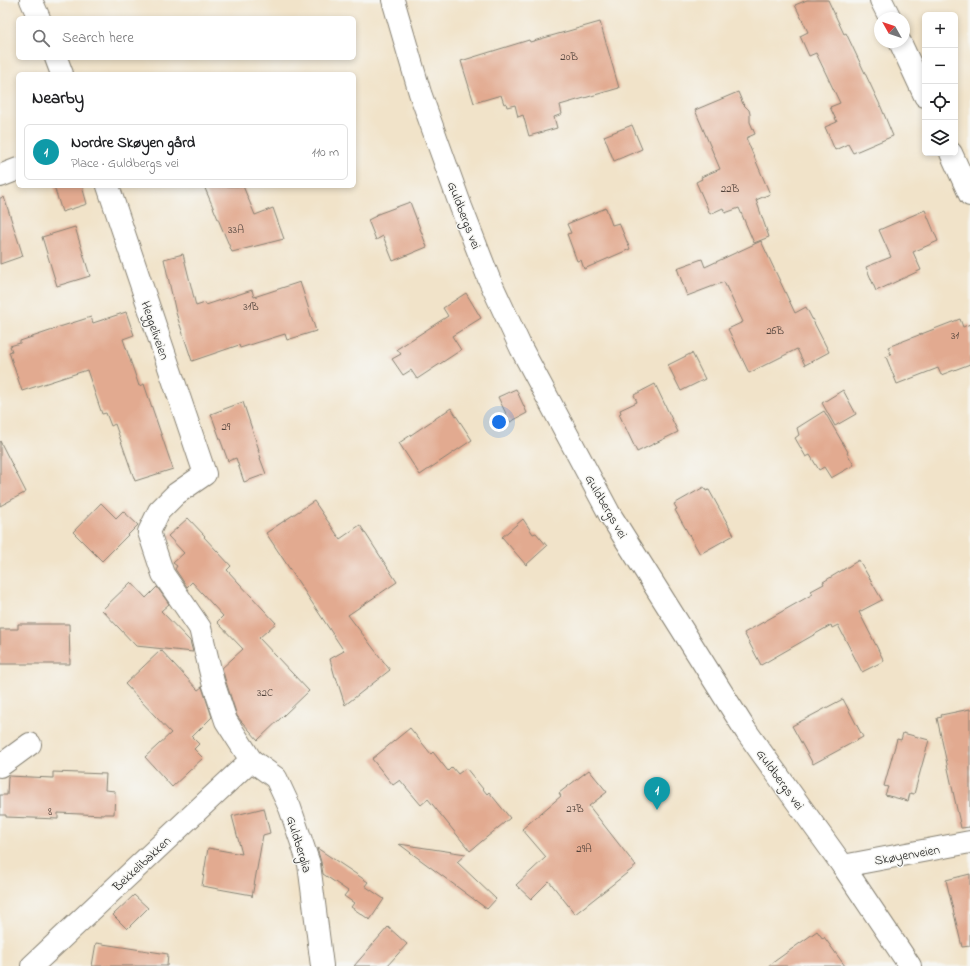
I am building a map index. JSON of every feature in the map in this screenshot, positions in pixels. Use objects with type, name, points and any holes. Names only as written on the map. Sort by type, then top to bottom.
[{"type":"street","points":[[31,0],[38,16]]},
{"type":"street","name":"Guldbergs vei","points":[[393,0],[420,93],[461,207],[489,279],[521,348],[609,513],[746,731],[843,866],[910,966]]},
{"type":"street","points":[[881,0],[887,12]]},
{"type":"street","points":[[903,48],[922,90]]},
{"type":"street","points":[[57,60],[61,72]]},
{"type":"street","points":[[952,156],[970,195]]},
{"type":"street","points":[[0,176],[16,170]]},
{"type":"street","name":"Heggeliveien","points":[[109,188],[205,474],[176,494],[159,512],[149,532],[163,574],[200,628],[213,682],[226,720],[251,760]]},
{"type":"street","points":[[0,766],[30,744]]},
{"type":"street","name":"Bekkelibakken","points":[[32,966],[251,760]]},
{"type":"street","name":"Guldberglia","points":[[251,760],[276,778],[290,808],[309,864],[322,966]]},
{"type":"street","name":"Skøyenveien","points":[[843,866],[970,842]]},
{"type":"building","points":[[807,0],[828,0],[844,34],[846,33],[893,136],[853,153],[848,144],[835,150],[825,127],[837,122],[830,107],[840,103],[816,53],[809,56],[800,36],[808,32],[795,5]]},
{"type":"building","points":[[600,22],[619,88],[560,105],[562,114],[554,117],[557,128],[529,136],[523,115],[518,117],[515,105],[507,107],[506,103],[504,104],[501,95],[474,103],[461,61],[529,40],[530,42]]},
{"type":"building","points":[[738,92],[743,104],[749,110],[750,122],[755,134],[746,138],[770,194],[756,200],[769,237],[754,243],[739,208],[725,213],[723,208],[710,214],[696,182],[702,179],[701,177],[720,169],[695,110]]},
{"type":"building","points":[[632,125],[642,149],[614,161],[604,136]]},
{"type":"building","points":[[55,188],[83,188],[87,204],[62,212]]},
{"type":"building","points":[[205,188],[244,188],[255,215],[273,208],[284,239],[232,252]]},
{"type":"building","points":[[4,197],[23,256],[0,264],[0,198]]},
{"type":"building","points":[[410,202],[427,247],[393,261],[383,236],[376,240],[368,220],[376,216],[375,215]]},
{"type":"building","points":[[606,208],[612,225],[619,223],[630,249],[584,269],[581,260],[577,261],[567,234],[571,233],[567,224]]},
{"type":"building","points":[[925,210],[938,241],[913,252],[921,270],[876,291],[866,267],[891,257],[879,230]]},
{"type":"building","points":[[75,227],[90,276],[57,286],[42,237]]},
{"type":"building","points":[[761,241],[795,313],[806,307],[829,352],[805,365],[797,349],[749,373],[728,329],[743,322],[724,282],[687,296],[677,268],[702,259],[705,267]]},
{"type":"building","points":[[183,254],[196,306],[205,303],[206,305],[252,290],[254,297],[300,282],[316,331],[287,340],[285,334],[240,348],[239,345],[192,361],[176,313],[164,259]]},
{"type":"building","points":[[466,293],[481,318],[452,336],[461,350],[417,379],[411,370],[403,375],[392,359],[401,354],[397,349],[448,316],[443,308]]},
{"type":"building","points":[[126,312],[134,335],[123,339],[139,386],[144,384],[173,469],[135,481],[115,424],[111,426],[106,413],[102,414],[87,370],[22,391],[9,352],[12,351],[10,346],[53,329],[91,317],[93,323]]},
{"type":"building","points":[[960,319],[963,327],[970,324],[970,364],[941,375],[938,368],[897,384],[886,357],[891,355],[888,347]]},
{"type":"building","points":[[692,353],[705,379],[681,391],[668,365]]},
{"type":"building","points":[[655,384],[678,432],[637,452],[619,414],[621,413],[620,410],[637,402],[634,395]]},
{"type":"building","points":[[516,389],[527,413],[510,422],[498,397]]},
{"type":"building","points":[[843,390],[856,414],[835,426],[822,403]]},
{"type":"building","points":[[243,402],[266,474],[244,482],[236,458],[228,461],[211,414]]},
{"type":"building","points":[[451,408],[472,440],[420,475],[399,443]]},
{"type":"building","points":[[824,411],[854,465],[831,478],[824,467],[819,470],[810,455],[806,457],[795,438],[799,435],[797,428]]},
{"type":"building","points":[[0,441],[26,492],[0,506]]},
{"type":"building","points":[[704,487],[706,491],[709,490],[734,535],[700,554],[675,510],[677,509],[674,504]]},
{"type":"building","points":[[314,501],[340,539],[360,525],[397,582],[348,615],[390,670],[345,705],[330,659],[344,651],[266,533]]},
{"type":"building","points":[[101,503],[116,518],[123,511],[138,525],[102,561],[73,532]]},
{"type":"building","points":[[188,518],[231,566],[227,570],[276,623],[259,638],[309,691],[258,740],[237,716],[222,668],[243,649],[217,622],[223,616],[192,582],[187,587],[175,569],[177,566],[173,563],[184,553],[168,536]]},
{"type":"building","points":[[523,519],[533,534],[536,533],[547,546],[526,565],[502,537]]},
{"type":"building","points":[[859,560],[882,600],[859,612],[884,661],[862,672],[838,625],[832,628],[831,625],[761,665],[744,633],[813,594],[811,591],[824,584],[823,582]]},
{"type":"building","points":[[131,582],[146,598],[157,587],[169,604],[161,611],[190,641],[193,652],[136,646],[102,610]]},
{"type":"building","points":[[18,624],[69,624],[70,664],[0,664],[0,629],[18,629]]},
{"type":"building","points":[[161,650],[198,690],[202,687],[212,717],[192,737],[199,744],[194,749],[203,758],[172,787],[145,757],[171,733],[125,684]]},
{"type":"building","points":[[843,699],[863,737],[813,764],[792,726]]},
{"type":"building","points":[[970,709],[970,827],[961,828],[937,718],[942,717],[941,715]]},
{"type":"building","points":[[410,728],[431,754],[433,752],[448,771],[452,767],[458,774],[466,768],[487,794],[489,792],[510,818],[470,851],[428,799],[421,805],[400,780],[393,785],[372,759]]},
{"type":"building","points":[[903,733],[929,740],[914,794],[910,793],[908,801],[885,795],[888,787],[884,786],[897,739],[901,740]]},
{"type":"building","points":[[589,770],[607,792],[589,806],[636,866],[575,914],[549,881],[531,899],[516,885],[546,857],[522,829],[561,796],[559,793]]},
{"type":"building","points":[[53,772],[106,774],[105,790],[115,791],[114,814],[58,813],[58,819],[6,817],[6,815],[0,815],[0,795],[7,795],[8,776],[53,778]]},
{"type":"building","points":[[264,808],[270,833],[263,835],[252,897],[252,895],[202,886],[208,848],[242,854],[232,816]]},
{"type":"building","points":[[399,844],[466,854],[457,862],[496,899],[487,909]]},
{"type":"building","points":[[317,848],[368,882],[365,886],[384,899],[370,920],[351,907],[354,903],[344,896],[348,891],[323,874]]},
{"type":"building","points":[[970,874],[970,946],[962,947],[946,880]]},
{"type":"building","points":[[134,895],[148,908],[127,929],[113,915]]},
{"type":"building","points":[[388,927],[407,944],[387,966],[354,966]]},
{"type":"building","points":[[817,931],[823,939],[824,937],[845,966],[768,966]]},
{"type":"building","points":[[96,943],[168,954],[167,966],[92,966]]},
{"type":"place","name":"Nordre Skøyen gård","points":[[657,810]]}]
